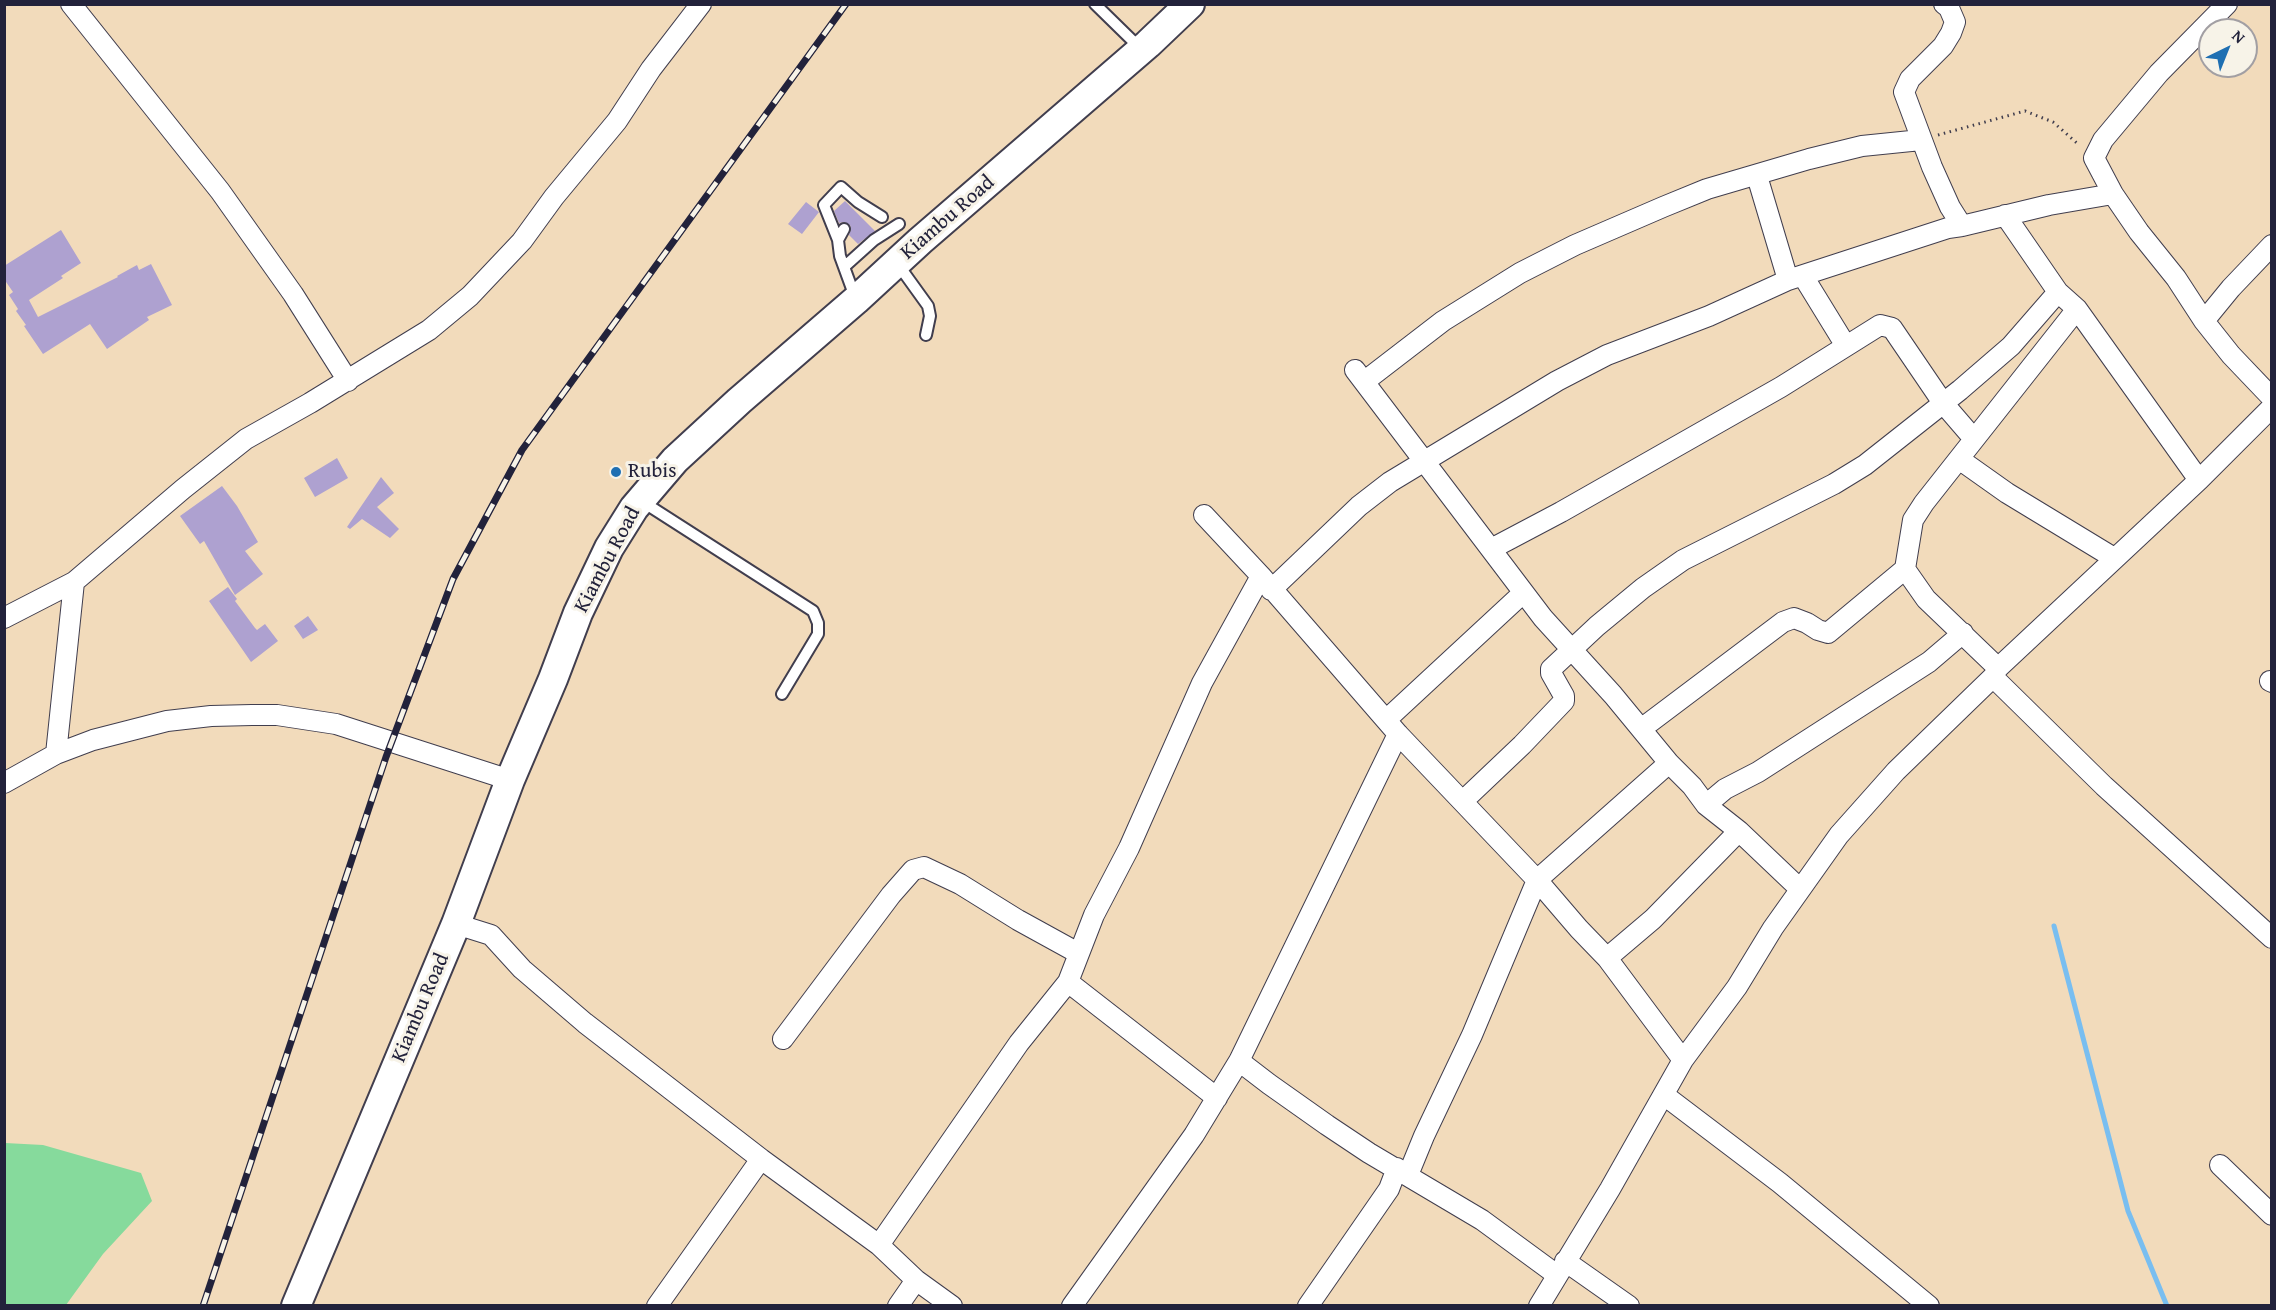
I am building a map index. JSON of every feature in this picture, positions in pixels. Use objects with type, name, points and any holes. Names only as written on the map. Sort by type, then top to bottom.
[{"type":"main road","name":"Kiambu Road","points":[[296,1305],[456,924],[510,780],[553,680],[578,613],[609,548],[640,500],[675,460],[896,263],[909,233],[1142,50],[1190,4]]},
{"type":"street","points":[[71,4],[220,191],[293,294],[348,381]]},
{"type":"street","points":[[4,618],[74,582],[183,489],[246,440],[348,381],[429,330],[470,296],[522,242],[554,197],[617,121],[651,69],[701,4]]},
{"type":"street","points":[[1944,4],[1954,22],[1952,33],[1944,46],[1910,79],[1904,92],[1921,140],[1950,207],[1962,226]]},
{"type":"street","points":[[2227,4],[2159,73],[2103,140],[2094,158],[2113,194],[2139,232],[2176,278],[2204,321],[2231,355],[2271,398]]},
{"type":"street","points":[[1800,890],[1739,831],[1706,805],[1692,786],[1669,763],[1522,594],[1491,549],[1360,376],[1520,273],[1575,245],[1663,207],[1707,189],[1809,159],[1862,146],[1921,140]]},
{"type":"street","points":[[1756,176],[1796,278],[1846,345]]},
{"type":"street","points":[[879,1245],[1019,1043],[1068,982],[1094,915],[1130,848],[1202,683],[1266,583],[1390,482],[1557,381],[1606,356],[1796,278],[1948,228],[2049,205],[2113,194]]},
{"type":"street","points":[[2005,215],[2058,292],[2077,309],[2199,480]]},
{"type":"street","points":[[2204,321],[2230,288],[2271,245]]},
{"type":"street","points":[[1463,801],[1564,701],[1564,696],[1551,669],[1597,626],[1683,560],[1834,484],[1865,465],[2011,345],[2058,292]]},
{"type":"street","points":[[1641,729],[1783,622],[1794,618],[1828,633],[1905,569],[1913,520],[2077,309]]},
{"type":"street","points":[[1491,549],[1571,507],[1781,387],[1880,325],[1892,327],[1943,403],[1974,439]]},
{"type":"street","points":[[1539,1305],[1683,1060],[1737,987],[1773,928],[1839,835],[1896,771],[2114,558],[2199,480],[2271,407]]},
{"type":"street","points":[[1959,459],[2007,493],[2114,558]]},
{"type":"street","points":[[1204,515],[1392,727],[1537,880],[1607,958],[1683,1060]]},
{"type":"street","points":[[1905,569],[1926,599],[1964,633],[1996,673],[2104,786],[2271,938]]},
{"type":"street","points":[[56,754],[74,582]]},
{"type":"street","points":[[1072,1305],[1194,1135],[1239,1061],[1392,727],[1522,594]]},
{"type":"street","points":[[1706,805],[1725,789],[1758,772],[1929,662],[1964,633]]},
{"type":"street","points":[[4,783],[56,754],[93,740],[167,721],[211,716],[277,715],[316,720],[361,731],[510,780]]},
{"type":"street","points":[[1308,1305],[1402,1172],[1436,1109],[1472,1035],[1537,880],[1669,763]]},
{"type":"street","points":[[1607,958],[1653,919],[1739,831]]},
{"type":"street","points":[[783,1039],[891,895],[913,870],[924,867],[936,871],[1078,953]]},
{"type":"street","points":[[456,924],[491,935],[522,969],[585,1023],[761,1159],[879,1245],[916,1280],[952,1305]]},
{"type":"street","points":[[1068,982],[1216,1098]]},
{"type":"street","points":[[1239,1061],[1327,1125],[1402,1172],[1561,1268],[1629,1305]]},
{"type":"street","points":[[1664,1095],[1780,1183],[1929,1305]]},
{"type":"street","points":[[657,1305],[761,1159]]},
{"type":"street","points":[[2220,1165],[2271,1215]]},
{"type":"street","points":[[898,1305],[916,1280]]},
{"type":"lane","points":[[1095,4],[1142,50]]},
{"type":"lane","points":[[856,300],[840,256],[838,240],[824,205],[841,187],[858,202],[909,233]]},
{"type":"lane","points":[[863,217],[882,218]]},
{"type":"lane","points":[[838,240],[844,229]]},
{"type":"lane","points":[[844,267],[874,240],[909,233]]},
{"type":"lane","points":[[896,263],[928,306],[930,316],[926,335]]},
{"type":"lane","points":[[640,500],[813,611],[818,623],[818,634],[782,694]]},
{"type":"path","points":[[1921,140],[2025,111],[2053,122],[2094,158]]},
{"type":"green space","points":[[5,1143],[43,1145],[141,1173],[152,1201],[103,1254],[66,1305],[5,1305]]},
{"type":"building","points":[[845,201],[875,231],[858,244],[849,235],[850,225],[844,222],[839,223],[834,211]]},
{"type":"building","points":[[806,202],[819,212],[802,234],[788,224]]},
{"type":"building","points":[[61,230],[81,263],[29,300],[38,317],[137,265],[139,270],[151,264],[172,305],[147,317],[149,320],[107,349],[90,324],[43,354],[16,311],[18,309],[9,295],[13,292],[4,279],[4,266]]},
{"type":"building","points":[[337,458],[348,478],[315,497],[304,478]]},
{"type":"building","points":[[381,477],[394,493],[377,507],[399,529],[390,538],[362,519],[350,529],[347,527]]},
{"type":"building","points":[[222,486],[237,506],[258,542],[245,551],[263,574],[235,595],[204,541],[200,544],[180,516]]},
{"type":"building","points":[[228,587],[237,599],[235,601],[255,628],[257,630],[265,624],[278,641],[251,662],[209,601]]},
{"type":"building","points":[[308,616],[318,630],[303,639],[294,626]]},
{"type":"waterway","points":[[2054,926],[2128,1211],[2167,1306]]},
{"type":"railway","points":[[203,1306],[386,757],[453,579],[522,450],[846,4]]},
{"type":"place","name":"Rubis","points":[[616,472]]}]
